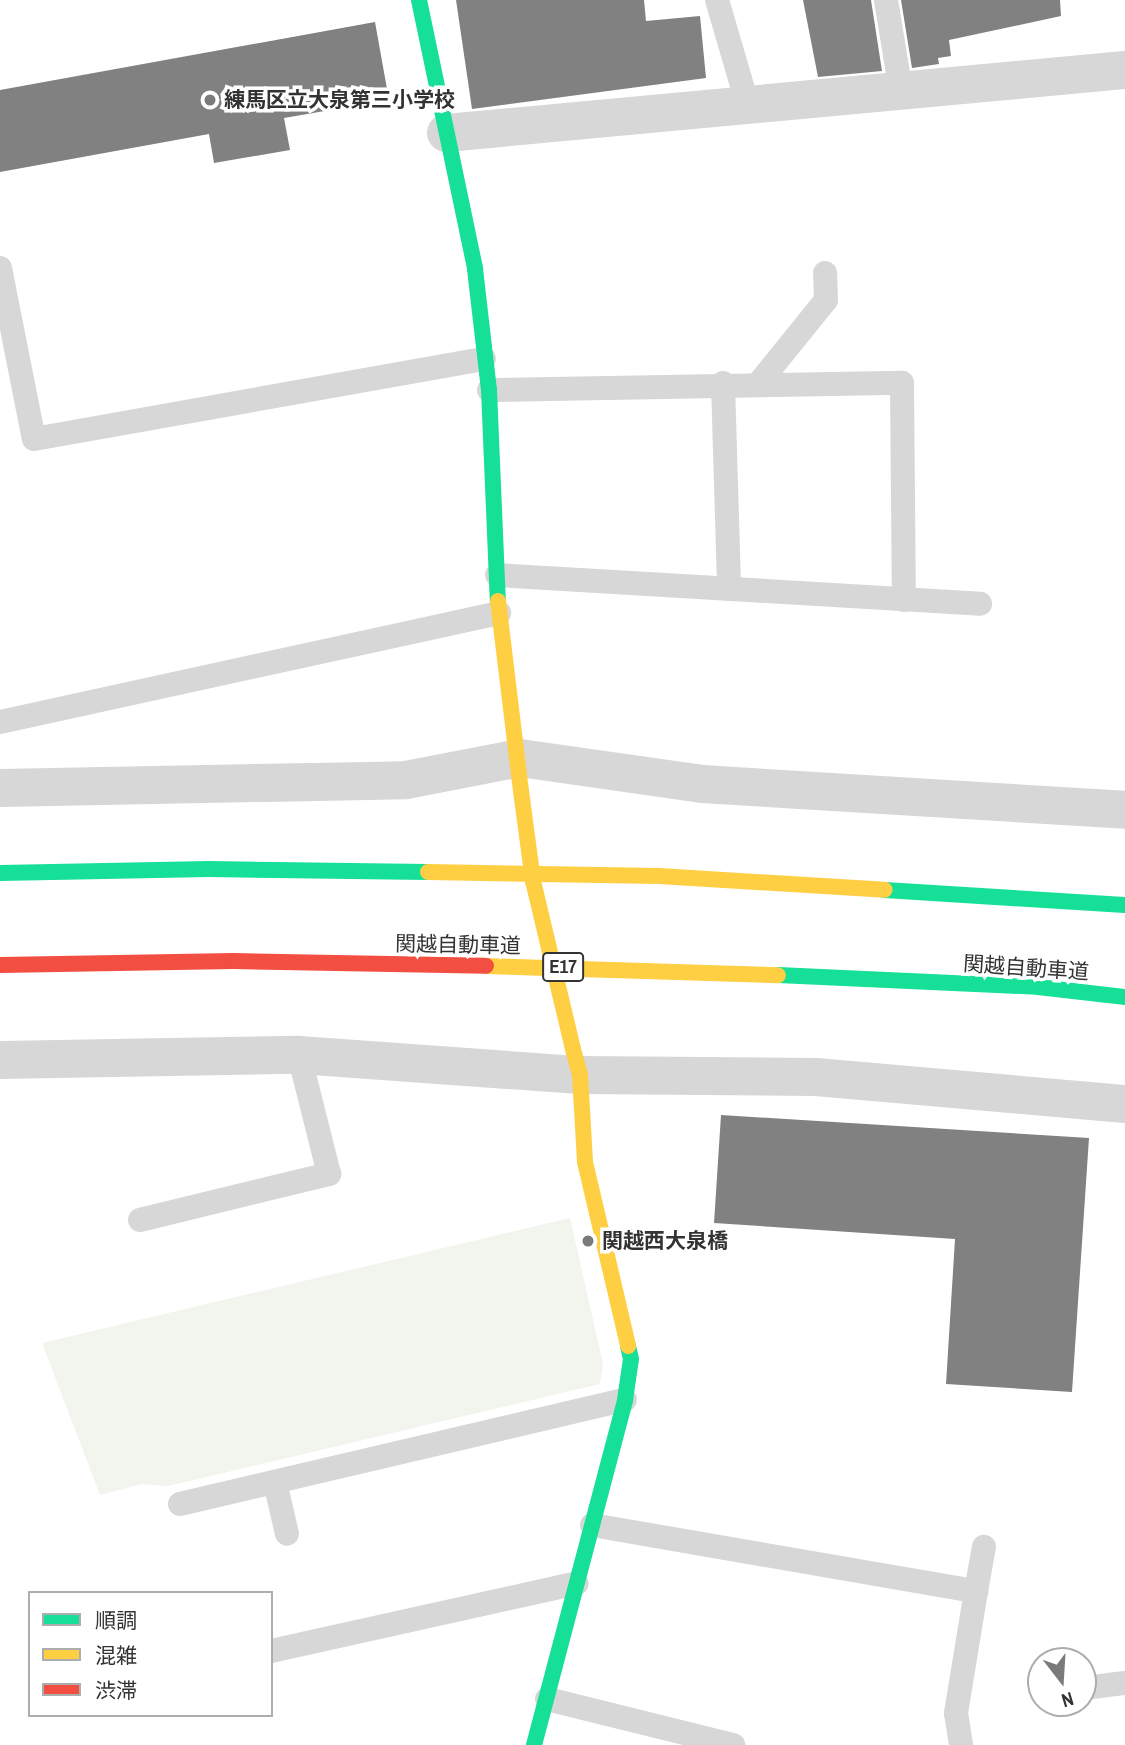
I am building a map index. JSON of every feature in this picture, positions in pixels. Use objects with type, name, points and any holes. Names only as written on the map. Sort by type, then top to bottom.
[{"type":"main road","points":[[419,0],[475,269],[488,390],[499,613],[510,719],[521,774],[533,881],[577,1062],[584,1162],[631,1359],[625,1400],[534,1745]]},
{"type":"main road","points":[[0,873],[209,869],[659,876],[1125,905]]},
{"type":"main road","name":"関越自動車道","points":[[0,965],[234,961],[614,968],[1038,987],[1125,997]]},
{"type":"street","points":[[446,133],[1125,70]]},
{"type":"street","points":[[0,788],[406,780],[521,774],[1125,810]]},
{"type":"street","points":[[0,1060],[299,1055],[577,1062],[816,1077],[1125,1104]]},
{"type":"lane","points":[[717,0],[748,106]]},
{"type":"lane","points":[[886,0],[901,92]]},
{"type":"lane","points":[[0,268],[34,439],[484,359]]},
{"type":"lane","points":[[759,383],[826,300],[825,273]]},
{"type":"lane","points":[[723,383],[729,589]]},
{"type":"lane","points":[[488,390],[723,383],[902,383],[904,600]]},
{"type":"lane","points":[[497,575],[980,604]]},
{"type":"lane","points":[[0,722],[499,613]]},
{"type":"lane","points":[[140,1220],[329,1174],[299,1055]]},
{"type":"lane","points":[[180,1504],[625,1400]]},
{"type":"lane","points":[[275,1482],[287,1534]]},
{"type":"lane","points":[[592,1525],[976,1591]]},
{"type":"lane","points":[[961,1745],[956,1713],[984,1547]]},
{"type":"lane","points":[[273,1651],[577,1583]]},
{"type":"lane","points":[[1097,1686],[1125,1683]]},
{"type":"lane","points":[[547,1699],[733,1745]]},
{"type":"shaded area","points":[[570,1218],[603,1364],[600,1384],[168,1486],[142,1484],[100,1495],[42,1343]]},
{"type":"building","points":[[456,0],[644,0],[646,21],[700,16],[706,78],[472,109]]},
{"type":"building","points":[[803,0],[871,0],[882,71],[818,77]]},
{"type":"building","points":[[901,0],[1060,0],[1061,16],[949,40],[951,56],[938,58],[939,64],[912,68]]},
{"type":"building","points":[[375,22],[389,100],[284,118],[290,150],[214,163],[209,134],[0,172],[0,90]]},
{"type":"building","points":[[721,1115],[1089,1138],[1072,1392],[946,1384],[955,1239],[714,1223]]},
{"type":"traffic: fast","points":[[419,0],[475,269],[489,390],[498,601]]},
{"type":"traffic: fast","points":[[0,873],[209,869],[428,872]]},
{"type":"traffic: fast","points":[[885,890],[1125,905]]},
{"type":"traffic: fast","points":[[778,975],[1038,987],[1125,997]]},
{"type":"traffic: fast","points":[[534,1745],[625,1400],[631,1359],[628,1346]]},
{"type":"traffic: slow","points":[[498,601],[521,791]]},
{"type":"traffic: slow","points":[[521,791],[533,881],[573,1049]]},
{"type":"traffic: slow","points":[[428,872],[659,876],[885,890]]},
{"type":"traffic: slow","points":[[486,966],[778,975]]},
{"type":"traffic: slow","points":[[573,1049],[580,1075],[585,1162],[628,1346]]},
{"type":"traffic: jam","points":[[0,965],[234,961],[486,966]]},
{"type":"place","name":"練馬区立大泉第三小学校","points":[[210,100]]},
{"type":"place","name":"関越西大泉橋","points":[[588,1241]]}]
